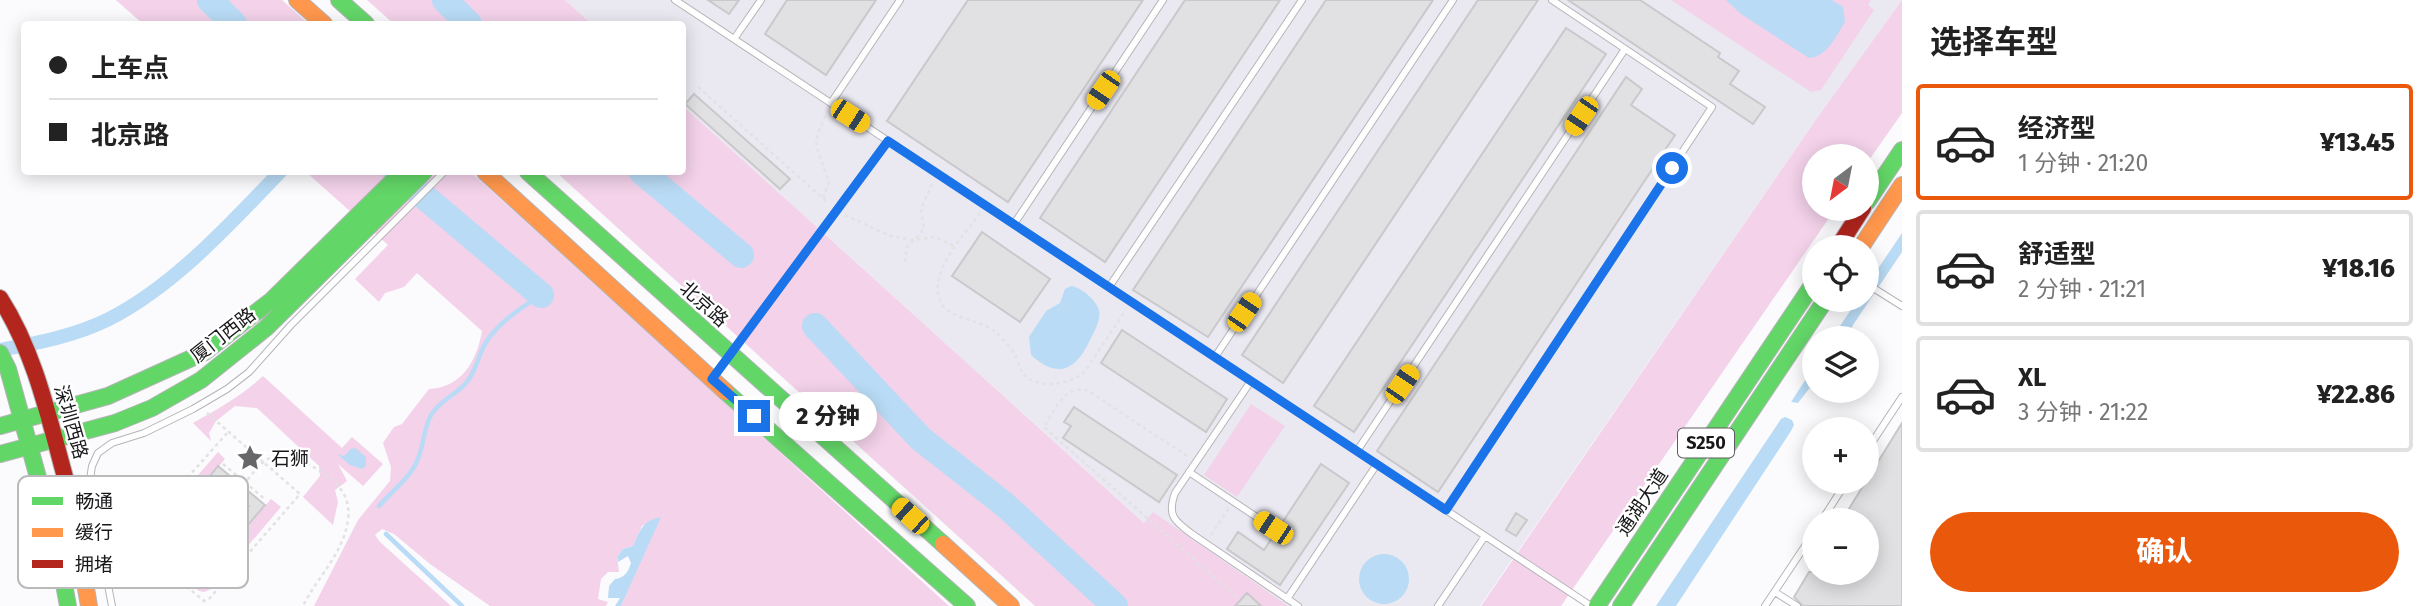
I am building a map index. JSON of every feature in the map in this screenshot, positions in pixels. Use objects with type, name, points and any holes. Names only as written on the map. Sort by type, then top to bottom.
[{"type":"main road","points":[[297,0],[321,21]]},
{"type":"main road","points":[[339,0],[363,21]]},
{"type":"main road","points":[[1880,183],[1902,150]]},
{"type":"main road","name":"厦门西路","points":[[0,426],[108,396],[205,352],[272,300],[398,175]]},
{"type":"main road","points":[[488,175],[967,606]]},
{"type":"main road","name":"北京路","points":[[530,175],[1010,606]]},
{"type":"main road","name":"厦门西路","points":[[0,454],[114,424],[154,407],[224,363],[273,323],[391,214],[427,176]]},
{"type":"main road","points":[[1869,235],[1902,185]]},
{"type":"main road","name":"深圳西路","points":[[0,298],[33,366],[65,476]]},
{"type":"main road","name":"通湖大道","points":[[1597,606],[1802,300]]},
{"type":"main road","name":"通湖大道","points":[[1621,606],[1817,312]]},
{"type":"main road","points":[[0,353],[8,369],[37,476]]},
{"type":"main road","points":[[65,588],[68,606]]},
{"type":"main road","name":"深圳西路","points":[[86,588],[89,606]]},
{"type":"lane","points":[[675,0],[1591,606]]},
{"type":"lane","points":[[734,39],[761,0]]},
{"type":"lane","points":[[831,103],[900,0]]},
{"type":"lane","points":[[1014,224],[1163,0]]},
{"type":"lane","points":[[1109,287],[1303,0]]},
{"type":"lane","points":[[1214,357],[1452,0]]},
{"type":"lane","points":[[1446,510],[1712,107],[1552,0]]},
{"type":"lane","points":[[1357,451],[1625,49]]},
{"type":"lane","points":[[712,379],[888,141]]},
{"type":"lane","points":[[90,476],[98,453],[112,443],[144,433],[200,406],[249,372],[391,214]]},
{"type":"lane","points":[[1879,292],[1902,306]]},
{"type":"lane","points":[[1251,381],[1175,493],[1171,512],[1176,523],[1298,606]]},
{"type":"lane","points":[[1879,432],[1902,397]]},
{"type":"lane","points":[[1287,599],[1377,464]]},
{"type":"lane","points":[[1189,472],[1273,528]]},
{"type":"lane","points":[[1438,606],[1485,536]]},
{"type":"lane","points":[[1765,606],[1802,550]]},
{"type":"lane","points":[[109,588],[112,606]]},
{"type":"lane","points":[[1774,592],[1797,606]]},
{"type":"path","points":[[698,87],[837,210],[890,236],[914,240],[935,237],[957,247]]},
{"type":"path","points":[[823,198],[829,182],[816,146],[831,103]]},
{"type":"path","points":[[905,262],[905,253],[923,228],[921,209],[938,174]]},
{"type":"path","points":[[986,206],[941,272],[939,300],[947,310],[989,327],[1000,336],[1017,359],[1025,377],[1035,382],[1058,384],[1083,374],[1131,302]]},
{"type":"path","points":[[1196,462],[1087,390],[1078,389],[1063,397],[1044,427],[1238,598]]},
{"type":"path","points":[[200,406],[300,495],[248,554]]},
{"type":"path","points":[[189,476],[228,432]]},
{"type":"path","points":[[248,479],[263,462],[279,455],[291,456],[329,474],[343,493],[348,507],[348,519],[341,546],[311,589],[303,606]]},
{"type":"path","points":[[223,464],[236,476]]},
{"type":"path","points":[[248,487],[266,500]]},
{"type":"path","points":[[1205,543],[1233,502]]},
{"type":"path","points":[[188,588],[204,601],[219,588]]},
{"type":"shaded area","points":[[116,0],[282,0],[306,21],[140,21]]},
{"type":"shaded area","points":[[367,0],[565,0],[589,21],[391,21]]},
{"type":"shaded area","points":[[565,0],[1902,0],[1817,118],[1480,606],[1236,606],[686,109],[686,21],[589,21]]},
{"type":"shaded area","points":[[1671,0],[1871,0],[1868,5],[1874,10],[1821,90],[1811,92]]},
{"type":"shaded area","points":[[1902,0],[1902,113],[1880,144],[1802,144],[1802,221],[1827,221],[1817,235],[1802,235],[1802,257],[1561,606],[1481,606],[1817,118]]},
{"type":"shaded area","points":[[686,109],[1144,523],[1153,512],[1288,606],[1035,606],[559,175],[686,175]]},
{"type":"shaded area","points":[[309,175],[474,175],[949,606],[621,606],[660,517],[642,526],[633,546],[623,549],[617,557],[619,572],[608,572],[601,579],[598,599],[608,602],[606,606],[490,606],[430,564],[394,534],[382,529],[375,535],[380,542],[451,606],[314,606],[358,520],[390,481],[391,467],[383,443],[394,427],[402,424],[429,389],[450,384],[466,371],[480,342],[482,331],[417,273],[404,287],[385,293],[379,302],[355,279],[388,245]]},
{"type":"shaded area","points":[[263,376],[342,448],[352,437],[383,464],[363,486],[338,464],[347,481],[335,490],[338,502],[333,525],[303,497],[320,476],[319,466],[257,408],[235,406],[216,421],[209,433],[211,441],[193,423],[238,396]]},
{"type":"shaded area","points":[[1251,404],[1285,426],[1237,497],[1204,475]]},
{"type":"shaded area","points":[[218,452],[225,459],[211,476],[197,476]]},
{"type":"shaded area","points":[[271,499],[281,507],[248,546],[248,526]]},
{"type":"shaded area","points":[[195,588],[212,588],[204,592]]},
{"type":"water","points":[[1726,0],[1832,0],[1843,7],[1845,22],[1826,50],[1809,58],[1741,14]]},
{"type":"water","points":[[1902,233],[1902,252],[1879,286],[1879,267]]},
{"type":"water","points":[[1071,286],[1083,291],[1095,302],[1099,310],[1099,320],[1087,347],[1074,363],[1060,369],[1051,368],[1031,355],[1029,337],[1046,311],[1060,303],[1065,289]]},
{"type":"water","points":[[1849,312],[1862,312],[1853,326],[1840,326]]},
{"type":"water","points":[[1802,385],[1802,398],[1798,403],[1791,402]]},
{"type":"water","points":[[1785,417],[1792,420],[1794,425],[1791,431],[1676,606],[1656,606],[1781,419]]},
{"type":"water","points":[[355,448],[366,457],[366,466],[362,469],[350,465],[337,454],[344,456]]},
{"type":"water","points":[[661,517],[621,606],[615,606],[620,598],[608,598],[609,586],[615,579],[626,574],[631,563],[628,556],[618,562],[617,557],[623,549],[633,546],[646,523]]},
{"type":"water","points":[[1384,554],[1402,561],[1409,579],[1402,597],[1384,604],[1366,597],[1359,579],[1366,561]]},
{"type":"building","points":[[708,0],[739,0],[729,14]]},
{"type":"building","points":[[787,0],[876,0],[826,75],[765,34]]},
{"type":"building","points":[[968,0],[1143,0],[1008,202],[887,121]]},
{"type":"building","points":[[1185,0],[1280,0],[1105,262],[1040,218]]},
{"type":"building","points":[[1326,0],[1433,0],[1208,337],[1133,290]]},
{"type":"building","points":[[1478,0],[1538,0],[1283,383],[1242,355]]},
{"type":"building","points":[[1568,0],[1640,0],[1720,53],[1718,57],[1739,71],[1730,84],[1765,107],[1753,124]]},
{"type":"building","points":[[1566,28],[1606,54],[1354,432],[1314,406]]},
{"type":"building","points":[[1626,77],[1642,89],[1631,105],[1675,135],[1438,492],[1377,451]]},
{"type":"building","points":[[694,94],[790,179],[780,189],[686,103]]},
{"type":"building","points":[[982,232],[1050,279],[1020,322],[952,276]]},
{"type":"building","points":[[1122,330],[1227,399],[1206,432],[1101,363]]},
{"type":"building","points":[[1074,407],[1177,475],[1159,502],[1063,438],[1071,426],[1064,422]]},
{"type":"building","points":[[1902,423],[1902,606],[1803,606],[1794,597],[1802,584],[1879,585],[1879,508],[1849,508],[1858,494],[1879,494],[1879,460]]},
{"type":"building","points":[[1321,464],[1349,483],[1280,585],[1227,549],[1238,532],[1264,550]]},
{"type":"building","points":[[218,466],[230,476],[210,476]]},
{"type":"building","points":[[248,491],[265,505],[248,525],[248,507]]},
{"type":"building","points":[[1516,513],[1527,520],[1516,536],[1506,530]]},
{"type":"building","points":[[1247,593],[1261,606],[1235,606]]},
{"type":"waterway","points":[[210,0],[231,21]]},
{"type":"waterway","points":[[445,0],[466,21]]},
{"type":"waterway","points":[[0,350],[83,330],[133,305],[200,253],[277,175]]},
{"type":"waterway","points":[[399,175],[541,295]]},
{"type":"waterway","points":[[646,175],[741,255]]},
{"type":"waterway","points":[[379,506],[414,467],[431,415],[469,379],[490,336],[510,316],[541,295]]},
{"type":"waterway","points":[[815,326],[921,439],[1005,505],[1115,606]]},
{"type":"waterway","points":[[386,534],[462,606]]},
{"type":"traffic: fast","points":[[339,0],[363,21]]},
{"type":"traffic: fast","points":[[1880,183],[1902,150]]},
{"type":"traffic: fast","points":[[0,426],[108,396],[205,352],[272,300],[399,175]]},
{"type":"traffic: fast","points":[[0,454],[115,423],[152,408],[201,380],[266,328],[421,175]]},
{"type":"traffic: fast","points":[[531,175],[943,544]]},
{"type":"traffic: fast","points":[[1597,606],[1802,300]]},
{"type":"traffic: fast","points":[[1621,606],[1817,312]]},
{"type":"traffic: fast","points":[[0,353],[8,369],[38,476]]},
{"type":"traffic: fast","points":[[726,392],[967,606]]},
{"type":"traffic: fast","points":[[65,588],[68,606]]},
{"type":"traffic: slow","points":[[297,0],[321,21]]},
{"type":"traffic: slow","points":[[488,175],[726,392]]},
{"type":"traffic: slow","points":[[1869,235],[1902,185]]},
{"type":"traffic: slow","points":[[943,544],[1011,606]]},
{"type":"traffic: slow","points":[[86,588],[89,606]]},
{"type":"traffic: jam","points":[[1846,235],[1855,221]]},
{"type":"traffic: jam","points":[[0,298],[34,369],[65,476]]},
{"type":"place","name":"石狮","points":[[250,458]]},
{"type":"route","points":[[754,416],[712,379],[888,141],[1446,510],[1672,168]]}]
